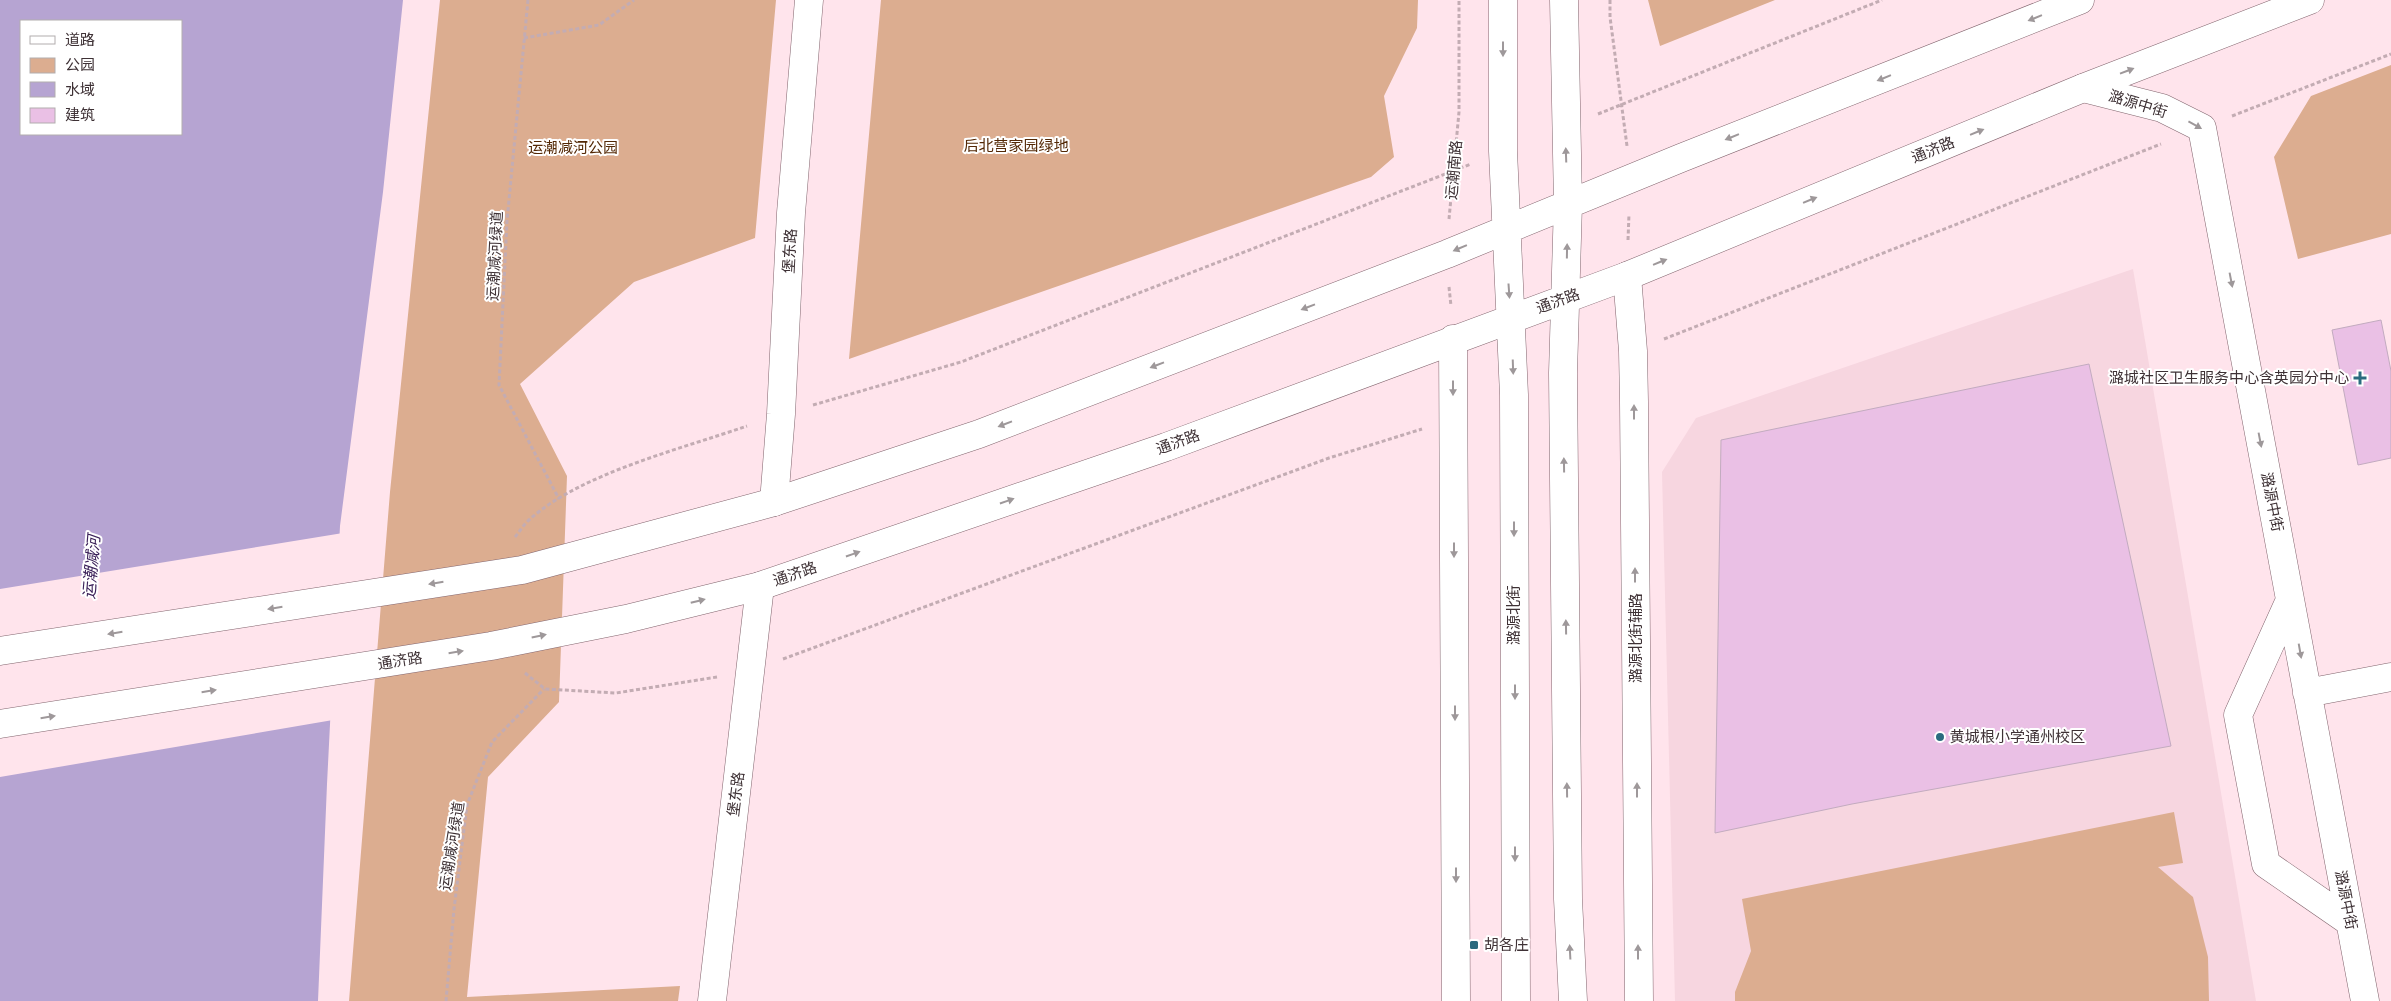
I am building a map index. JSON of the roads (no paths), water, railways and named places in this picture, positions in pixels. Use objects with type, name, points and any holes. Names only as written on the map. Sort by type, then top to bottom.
[{"type":"main road","name":"堡东路","points":[[774,502],[781,414],[792,213],[809,0]]},
{"type":"main road","points":[[1503,0],[1502,151],[1505,229]]},
{"type":"main road","points":[[1564,0],[1568,204],[1563,383],[1568,889],[1573,1001]]},
{"type":"main road","points":[[0,651],[522,570],[774,502],[979,434],[1447,254],[1630,178],[2080,0]]},
{"type":"main road","name":"通济路","points":[[0,724],[492,646],[626,618],[760,586],[1166,446],[1627,276],[2083,88],[2310,0]]},
{"type":"main road","name":"潞源中街","points":[[2083,88],[2162,108],[2202,128],[2365,1001]]},
{"type":"main road","name":"潞源北街","points":[[1505,229],[1514,395],[1516,1001]]},
{"type":"main road","name":"潞源北街辅路","points":[[1627,276],[1633,376],[1639,1001]]},
{"type":"main road","points":[[1453,339],[1456,1001]]},
{"type":"main road","name":"堡东路","points":[[712,1001],[760,586]]},
{"type":"main road","points":[[2290,600],[2238,716],[2266,864],[2350,922]]},
{"type":"main road","points":[[2307,693],[2391,677]]},
{"type":"water","name":"运潮减河","points":[[0,0],[403,0],[383,192],[340,526],[318,1001],[0,1001]]},
{"type":"place","name":"潞城社区卫生服务中心含英园分中心","points":[[2360,378]]},
{"type":"place","name":"黄城根小学通州校区","points":[[1940,737]]},
{"type":"place","name":"胡各庄","points":[[1474,945]]},
{"type":"park label","name":"后北营家园绿地","points":[[1016,146]]},
{"type":"park label","name":"运潮减河公园","points":[[573,148]]}]
